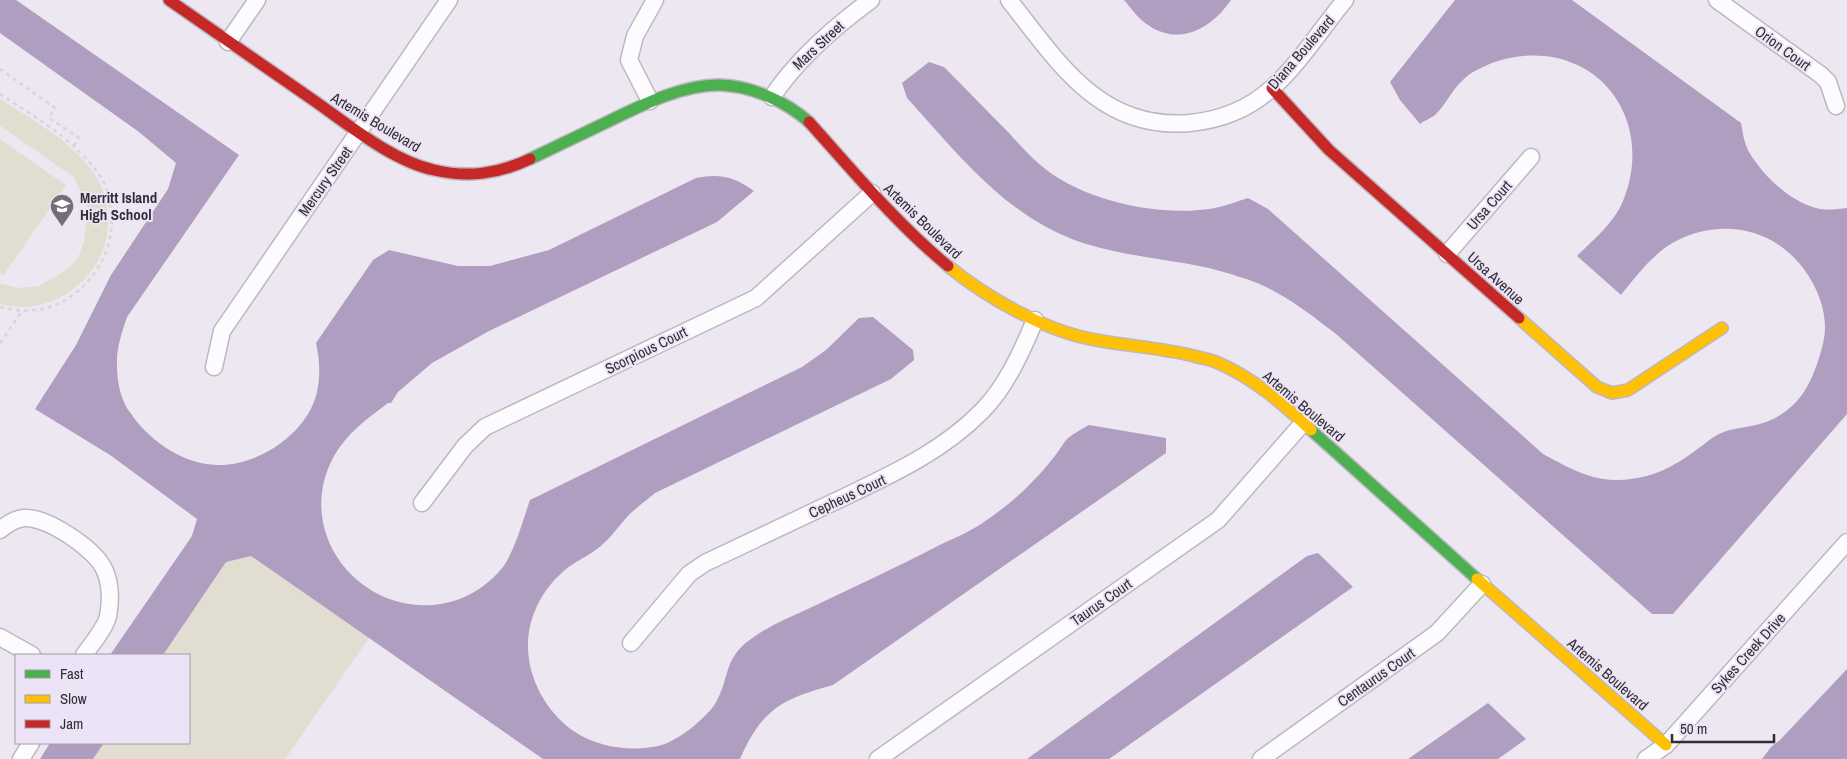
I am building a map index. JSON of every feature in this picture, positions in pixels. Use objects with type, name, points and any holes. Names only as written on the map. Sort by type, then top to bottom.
[{"type":"street","name":"Artemis Boulevard","points":[[169,0],[359,132],[407,161],[434,170],[474,175],[510,168],[650,101],[697,87],[719,85],[735,87],[772,97],[794,108],[810,121],[872,193],[913,236],[954,271],[998,301],[1035,320],[1064,331],[1094,340],[1174,351],[1214,362],[1255,383],[1277,399],[1482,584],[1666,745]]},
{"type":"street","points":[[228,42],[257,0]]},
{"type":"street","name":"Mercury Street","points":[[214,367],[222,330],[449,0]]},
{"type":"street","points":[[650,101],[629,60],[635,36],[655,0]]},
{"type":"street","name":"Mars Street","points":[[772,97],[793,68],[849,16],[871,0]]},
{"type":"street","name":"Diana Boulevard","points":[[1008,0],[1062,67],[1082,88],[1120,113],[1156,122],[1175,124],[1211,120],[1241,110],[1272,88],[1291,68],[1344,0]]},
{"type":"street","name":"Orion Court","points":[[1718,0],[1821,75],[1828,82],[1836,106]]},
{"type":"street","name":"Ursa Avenue","points":[[1272,88],[1329,150],[1597,387],[1605,392],[1619,394],[1628,390],[1722,328]]},
{"type":"street","name":"Ursa Court","points":[[1447,254],[1531,157]]},
{"type":"street","name":"Scorpious Court","points":[[422,503],[465,446],[485,427],[756,298],[872,193]]},
{"type":"street","name":"Cepheus Court","points":[[631,643],[689,574],[705,563],[895,473],[927,455],[958,433],[982,411],[994,396],[1026,341],[1035,320]]},
{"type":"street","name":"Taurus Court","points":[[878,759],[1218,520],[1303,423]]},
{"type":"street","points":[[0,530],[7,524],[24,518],[43,522],[87,549],[103,567],[110,592],[108,618],[85,654]]},
{"type":"street","name":"Sykes Creek Drive","points":[[1646,759],[1666,745],[1847,542]]},
{"type":"street","name":"Centaurus Court","points":[[1261,759],[1437,633],[1482,584]]},
{"type":"street","points":[[0,637],[30,654]]},
{"type":"street","points":[[21,759],[30,744]]},
{"type":"path","points":[[0,70],[55,108],[49,118],[79,138],[74,146]]},
{"type":"path","points":[[0,94],[68,140],[88,159],[103,181],[109,198],[112,220],[109,245],[101,264],[85,284],[61,303],[35,310],[16,310],[0,307]]},
{"type":"path","points":[[0,343],[24,310]]},
{"type":"shaded area","points":[[0,0],[16,0],[239,155],[127,317],[117,353],[117,370],[122,398],[134,418],[160,444],[181,456],[205,464],[232,464],[262,455],[289,437],[300,425],[309,413],[317,392],[319,371],[316,343],[373,260],[389,250],[458,266],[490,266],[549,250],[696,178],[727,177],[740,182],[754,191],[717,222],[489,331],[432,363],[398,392],[391,403],[388,403],[366,420],[345,440],[334,456],[323,487],[322,517],[330,545],[346,569],[368,588],[395,601],[425,605],[457,600],[476,591],[493,578],[503,567],[518,535],[530,500],[802,367],[826,350],[859,318],[873,317],[913,350],[914,360],[891,379],[655,493],[629,515],[601,546],[563,572],[546,590],[534,612],[528,636],[529,661],[532,672],[547,705],[563,723],[591,741],[613,747],[647,748],[665,744],[682,735],[698,723],[715,704],[720,695],[731,661],[742,646],[751,639],[779,622],[981,524],[1026,488],[1049,464],[1068,438],[1089,425],[1166,438],[1166,453],[833,685],[787,701],[766,717],[757,728],[740,759],[543,759],[251,556],[226,562],[164,654],[111,654],[192,536],[197,519],[110,455],[35,409],[76,345],[111,275],[168,189],[176,163],[139,132],[0,33]]},
{"type":"shaded area","points":[[1124,0],[1231,0],[1204,27],[1193,32],[1170,34],[1157,30],[1145,23]]},
{"type":"shaded area","points":[[1455,0],[1572,0],[1741,123],[1749,152],[1770,179],[1787,193],[1806,204],[1820,209],[1847,208],[1847,414],[1673,614],[1652,614],[1336,334],[1302,309],[1253,281],[1209,268],[1130,254],[1083,243],[1056,232],[1031,218],[1008,201],[966,162],[907,98],[902,83],[929,62],[944,67],[1038,163],[1055,176],[1098,197],[1122,204],[1170,211],[1215,208],[1248,198],[1268,209],[1543,454],[1581,473],[1609,480],[1644,477],[1680,461],[1717,435],[1764,423],[1776,418],[1787,410],[1801,396],[1810,381],[1824,339],[1825,321],[1815,287],[1796,260],[1782,247],[1767,238],[1733,229],[1714,229],[1696,233],[1678,240],[1662,250],[1647,264],[1621,295],[1577,256],[1603,230],[1619,209],[1632,168],[1631,138],[1623,110],[1607,87],[1585,69],[1559,59],[1528,56],[1495,62],[1465,78],[1436,114],[1420,124],[1400,100],[1390,82]]},
{"type":"shaded area","points":[[0,99],[66,143],[88,165],[97,178],[106,202],[108,229],[105,245],[90,273],[66,294],[36,306],[19,307],[0,304],[0,284],[21,288],[39,286],[67,270],[78,258],[84,241],[88,209],[74,177],[0,126]]},
{"type":"shaded area","points":[[0,139],[66,185],[3,276],[0,274]]},
{"type":"shaded area","points":[[1318,553],[1353,587],[1109,759],[1027,759],[1307,556]]},
{"type":"shaded area","points":[[251,556],[369,638],[285,759],[93,759],[103,744],[190,744],[190,654],[164,654],[226,562]]},
{"type":"shaded area","points":[[1847,669],[1847,759],[1762,759],[1771,747],[1780,740]]},
{"type":"shaded area","points":[[1488,703],[1526,739],[1498,759],[1408,759]]},
{"type":"shaded area","points":[[49,744],[103,744],[93,759],[40,759]]},
{"type":"traffic: fast","points":[[530,159],[646,104],[676,92],[706,86],[732,86],[768,96],[800,114],[809,122]]},
{"type":"traffic: fast","points":[[1311,430],[1477,579]]},
{"type":"traffic: slow","points":[[948,266],[999,301],[1038,322],[1058,330],[1096,340],[1170,351],[1216,362],[1254,383],[1311,430]]},
{"type":"traffic: slow","points":[[1519,318],[1597,387],[1612,393],[1628,390],[1722,328]]},
{"type":"traffic: slow","points":[[1477,579],[1666,745]]},
{"type":"traffic: jam","points":[[169,0],[357,132],[403,159],[434,170],[459,174],[495,171],[530,159]]},
{"type":"traffic: jam","points":[[1272,88],[1329,150],[1519,318]]},
{"type":"traffic: jam","points":[[809,122],[893,215],[948,266]]},
{"type":"place","name":"Merritt Island High School","points":[[62,227]]}]
